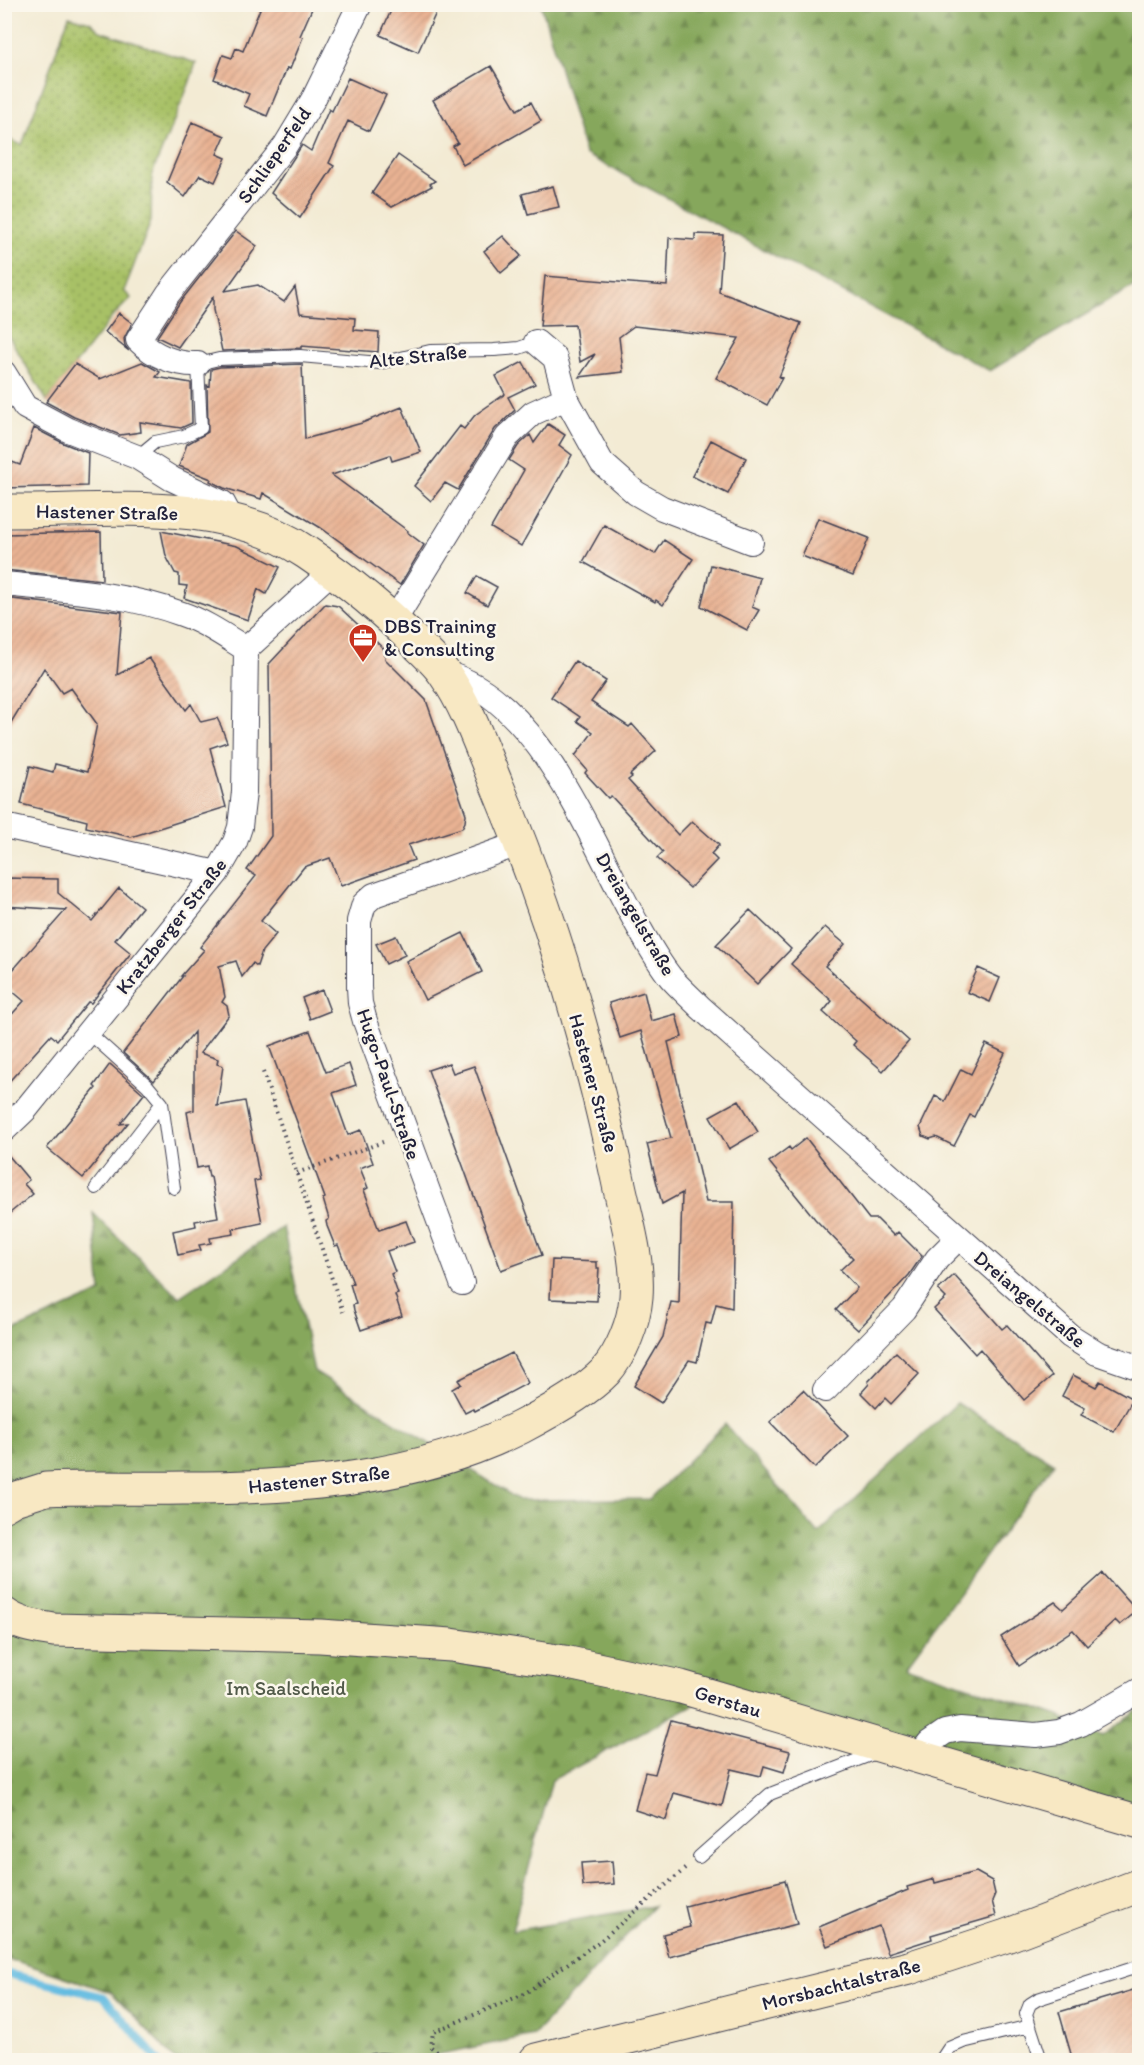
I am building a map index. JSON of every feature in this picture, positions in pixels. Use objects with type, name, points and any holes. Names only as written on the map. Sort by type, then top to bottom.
[{"type":"main road","name":"Hastener Straße","points":[[4,510],[168,510],[232,520],[269,532],[304,551],[394,621],[444,673],[468,717],[521,843],[565,977],[607,1128],[634,1255],[636,1301],[627,1336],[605,1372],[574,1396],[541,1416],[495,1439],[438,1461],[393,1472],[343,1480],[270,1487],[46,1489],[14,1499],[4,1505]]},
{"type":"main road","name":"Gerstau","points":[[4,1614],[33,1627],[54,1630],[320,1636],[451,1645],[564,1662],[681,1687],[1140,1822]]},
{"type":"main road","name":"Morsbachtalstraße","points":[[536,2061],[909,1968],[1006,1936],[1140,1885]]},
{"type":"street","name":"Schlieperfeld","points":[[168,294],[285,146],[314,98],[360,4]]},
{"type":"street","name":"Alte Straße","points":[[168,294],[138,340],[149,351],[183,364],[198,364]]},
{"type":"street","name":"Alte Straße","points":[[536,342],[555,358],[566,398],[602,463],[636,493],[662,508],[751,542]]},
{"type":"street","points":[[4,373],[26,407],[68,430],[137,457],[171,479],[223,503],[232,520]]},
{"type":"street","points":[[394,621],[507,437],[533,413],[566,398]]},
{"type":"street","points":[[4,584],[105,595],[150,605],[182,614],[204,624],[246,650],[331,572]]},
{"type":"street","name":"Kratzberger Straße","points":[[4,1130],[26,1109],[217,873],[235,842],[240,827],[244,792],[246,650]]},
{"type":"street","name":"Dreiangelstraße","points":[[444,673],[478,686],[505,708],[530,734],[556,772],[583,820],[636,923],[671,978],[700,1007],[1070,1335],[1097,1353],[1140,1368]]},
{"type":"street","points":[[4,826],[217,873]]},
{"type":"street","name":"Hugo-Paul-Straße","points":[[462,1282],[391,1096],[360,1003],[359,921],[364,904],[374,895],[521,843]]},
{"type":"street","name":"Dreiangelstraße","points":[[825,1390],[904,1309],[937,1259],[958,1238]]},
{"type":"street","points":[[904,1752],[929,1743],[945,1732],[960,1729],[1026,1735],[1059,1732],[1081,1724],[1140,1690]]},
{"type":"lane","name":"Alte Straße","points":[[198,364],[219,359],[300,356],[380,363],[430,351],[519,348],[536,342]]},
{"type":"lane","points":[[137,457],[155,442],[184,436],[201,428],[198,364]]},
{"type":"lane","points":[[88,1032],[147,1084],[162,1103],[174,1188]]},
{"type":"lane","points":[[96,1188],[162,1103]]},
{"type":"lane","points":[[699,1857],[770,1794],[904,1752]]},
{"type":"lane","points":[[1041,2061],[1026,2014],[1030,2004],[1038,1999],[1140,1966]]},
{"type":"lane","points":[[941,2061],[950,2048],[963,2042],[1030,2026]]},
{"type":"lane","points":[[373,2061],[381,2059],[392,2061]]},
{"type":"path","points":[[262,1072],[343,1312]]},
{"type":"path","points":[[297,1173],[406,1133]]},
{"type":"path","points":[[459,2061],[442,2056],[431,2047],[433,2032],[524,1994],[600,1941],[699,1857]]},
{"type":"green space","points":[[541,5],[1139,5],[1139,283],[990,371],[585,154]]},
{"type":"green space","points":[[69,16],[90,22],[100,31],[196,63],[152,174],[151,221],[124,291],[131,298],[113,316],[47,401],[5,330],[5,138],[22,145]]},
{"type":"green space","name":"Im Saalscheid","points":[[93,1213],[179,1297],[283,1227],[314,1371],[519,1500],[650,1499],[725,1424],[818,1533],[957,1403],[1054,1463],[906,1666],[1059,1716],[1103,1736],[1139,1709],[1139,1806],[706,1698],[552,1780],[512,1931],[654,1906],[534,2035],[411,2060],[176,2060],[111,1992],[16,1961],[5,1960],[4,1335],[101,1292]]},
{"type":"building","points":[[262,4],[314,4],[300,36],[303,37],[290,69],[287,68],[267,116],[244,106],[249,94],[214,79],[223,55],[232,58],[236,48],[243,51]]},
{"type":"building","points":[[394,4],[440,4],[418,52],[380,35]]},
{"type":"building","points":[[491,66],[517,110],[531,102],[541,121],[463,165],[453,146],[458,143],[433,100]]},
{"type":"building","points":[[348,78],[386,95],[369,131],[348,121],[329,163],[334,166],[300,218],[271,193],[302,145],[311,151],[329,109],[332,111]]},
{"type":"building","points":[[192,122],[225,136],[217,154],[226,158],[215,182],[200,175],[185,197],[167,182]]},
{"type":"building","points":[[398,155],[435,181],[430,184],[432,186],[392,207],[372,193]]},
{"type":"building","points":[[553,186],[559,207],[528,214],[522,194]]},
{"type":"building","points":[[236,231],[257,246],[225,291],[258,285],[284,302],[295,287],[300,313],[355,318],[354,330],[379,332],[378,352],[301,346],[301,348],[222,351],[213,310],[213,297],[178,347],[157,337],[180,302]]},
{"type":"building","points":[[695,234],[723,235],[719,292],[801,323],[779,377],[782,378],[767,405],[716,378],[739,338],[634,326],[619,337],[623,372],[579,377],[595,354],[580,362],[575,325],[540,326],[545,276],[667,286],[669,238],[695,240]]},
{"type":"building","points":[[503,236],[521,256],[501,273],[484,251]]},
{"type":"building","points":[[119,313],[132,323],[124,339],[129,351],[105,332]]},
{"type":"building","points":[[142,362],[160,372],[156,377],[191,383],[192,423],[181,428],[140,422],[141,432],[120,435],[74,417],[46,402],[75,364],[100,379]]},
{"type":"building","points":[[523,362],[535,384],[508,397],[515,410],[495,429],[458,490],[445,483],[431,501],[414,486],[460,426],[464,429],[475,415],[505,394],[496,376]]},
{"type":"building","points":[[302,364],[305,439],[362,423],[402,407],[421,452],[392,461],[390,455],[332,475],[424,545],[400,585],[321,528],[263,493],[261,499],[224,488],[210,481],[211,479],[179,466],[187,444],[208,432],[207,385],[210,386],[211,369]]},
{"type":"building","points":[[548,424],[565,435],[559,445],[572,455],[521,546],[491,528],[524,470],[509,460],[518,446],[530,435],[534,443]]},
{"type":"building","points":[[34,428],[88,453],[87,486],[4,488],[4,459],[20,465]]},
{"type":"building","points":[[711,440],[746,458],[728,494],[692,476]]},
{"type":"building","points":[[818,518],[869,538],[853,576],[802,556]]},
{"type":"building","points":[[604,525],[655,554],[664,540],[693,559],[663,605],[583,562]]},
{"type":"building","points":[[161,531],[237,546],[280,567],[266,594],[258,589],[248,620],[184,598],[187,586],[179,585],[179,574],[175,573],[166,556]]},
{"type":"building","points":[[101,532],[102,580],[4,570],[4,534]]},
{"type":"building","points":[[711,565],[760,578],[752,607],[759,610],[747,630],[701,606]]},
{"type":"building","points":[[477,576],[497,587],[487,605],[467,593]]},
{"type":"building","points":[[4,598],[122,612],[117,675],[149,658],[186,710],[191,704],[201,722],[217,718],[227,742],[210,748],[226,807],[131,837],[86,827],[87,821],[21,804],[30,766],[53,772],[55,764],[87,772],[97,724],[71,688],[62,693],[44,668],[4,734]]},
{"type":"building","points":[[325,604],[338,606],[384,649],[385,659],[426,700],[466,814],[465,822],[462,828],[408,845],[414,860],[341,886],[330,858],[304,867],[261,921],[276,934],[262,951],[257,966],[253,963],[242,977],[236,961],[219,966],[225,997],[222,1002],[227,1006],[229,1015],[200,1053],[218,1059],[217,1064],[223,1066],[217,1106],[245,1101],[260,1180],[254,1181],[262,1223],[233,1229],[234,1234],[210,1238],[211,1243],[199,1245],[201,1250],[178,1255],[173,1231],[196,1226],[195,1221],[218,1217],[207,1166],[197,1168],[187,1112],[194,1110],[194,1032],[154,1081],[123,1053],[183,976],[181,976],[204,950],[200,947],[256,876],[247,870],[271,836],[269,664]]},
{"type":"building","points":[[575,661],[606,681],[591,702],[629,727],[632,724],[656,751],[630,775],[632,777],[628,780],[678,835],[692,821],[719,845],[711,854],[717,860],[690,888],[657,858],[663,852],[611,796],[608,798],[585,773],[587,770],[575,756],[593,732],[577,721],[580,717],[551,697]]},
{"type":"building","points":[[4,878],[58,879],[58,893],[92,921],[119,888],[142,907],[115,940],[131,953],[91,1003],[88,1002],[57,1040],[51,1035],[4,1087],[4,1023],[24,1001],[4,984],[4,980],[66,910],[4,906]]},
{"type":"building","points":[[750,910],[791,949],[757,984],[716,945]]},
{"type":"building","points":[[825,927],[845,944],[825,966],[909,1041],[883,1071],[853,1045],[856,1041],[823,1012],[832,1001],[791,964]]},
{"type":"building","points":[[463,933],[482,972],[425,1000],[406,961]]},
{"type":"building","points":[[396,936],[405,955],[386,964],[376,944]]},
{"type":"building","points":[[978,968],[1000,978],[990,1002],[967,992]]},
{"type":"building","points":[[322,990],[330,1011],[310,1019],[302,998]]},
{"type":"building","points":[[644,992],[651,1021],[676,1014],[682,1037],[668,1042],[706,1202],[734,1202],[732,1308],[716,1304],[711,1324],[706,1323],[697,1362],[689,1360],[661,1403],[634,1386],[663,1337],[671,1302],[679,1303],[682,1193],[662,1204],[647,1144],[671,1138],[641,1031],[620,1038],[609,1003]]},
{"type":"building","points":[[310,1031],[326,1072],[349,1064],[356,1085],[333,1093],[348,1135],[361,1130],[373,1163],[360,1168],[368,1188],[364,1190],[379,1230],[406,1221],[414,1242],[387,1251],[395,1272],[391,1274],[402,1316],[361,1330],[353,1305],[356,1304],[350,1284],[353,1283],[338,1245],[335,1246],[327,1226],[326,1221],[329,1219],[323,1199],[325,1198],[269,1046]]},
{"type":"building","points":[[986,1044],[1005,1053],[974,1117],[970,1115],[954,1146],[936,1137],[930,1139],[923,1136],[920,1127],[935,1096],[945,1101],[961,1069],[971,1074]]},
{"type":"building","points":[[449,1063],[453,1073],[474,1066],[542,1255],[501,1270],[428,1070]]},
{"type":"building","points":[[110,1064],[144,1094],[120,1124],[128,1123],[83,1178],[47,1148],[96,1088],[94,1086]]},
{"type":"building","points":[[739,1100],[758,1132],[729,1149],[710,1116]]},
{"type":"building","points":[[806,1138],[869,1219],[877,1219],[894,1236],[898,1232],[922,1256],[909,1275],[858,1330],[836,1310],[857,1288],[840,1270],[853,1258],[815,1219],[769,1162],[789,1147],[791,1150]]},
{"type":"building","points":[[4,1150],[29,1180],[24,1184],[33,1194],[4,1218]]},
{"type":"building","points":[[552,1260],[597,1262],[597,1268],[599,1268],[597,1301],[550,1299]]},
{"type":"building","points":[[954,1275],[1002,1329],[1007,1325],[1052,1376],[1024,1400],[980,1349],[975,1354],[934,1309],[946,1298],[938,1290]]},
{"type":"building","points":[[896,1352],[919,1374],[891,1404],[885,1398],[876,1408],[861,1393],[869,1384],[868,1382]]},
{"type":"building","points":[[512,1353],[528,1383],[475,1411],[473,1409],[465,1413],[452,1389],[461,1384],[458,1380]]},
{"type":"building","points":[[1073,1375],[1096,1387],[1100,1381],[1133,1399],[1114,1432],[1081,1415],[1085,1408],[1062,1396]]},
{"type":"building","points":[[803,1390],[848,1436],[815,1468],[770,1422]]},
{"type":"building","points":[[1103,1573],[1137,1611],[1120,1625],[1115,1620],[1087,1646],[1073,1630],[1019,1666],[1001,1637],[1055,1602],[1063,1609]]},
{"type":"building","points":[[671,1720],[790,1751],[784,1772],[764,1766],[761,1776],[731,1769],[722,1806],[674,1793],[666,1820],[635,1810],[645,1772],[655,1774]]},
{"type":"building","points":[[612,1861],[614,1884],[583,1886],[581,1863]]},
{"type":"building","points":[[976,1872],[992,1881],[995,1894],[992,1901],[996,1916],[931,1935],[932,1939],[888,1953],[879,1926],[827,1946],[819,1927],[908,1890],[907,1887],[934,1879],[935,1883]]},
{"type":"building","points":[[785,1880],[797,1924],[669,1957],[663,1934],[690,1927],[685,1906]]},
{"type":"building","points":[[1140,1988],[1140,2061],[1073,2061],[1059,2012]]},
{"type":"waterway","points":[[4,1973],[104,1997],[158,2060]]},
{"type":"place","name":"DBS Training & Consulting","points":[[363,664]]}]
